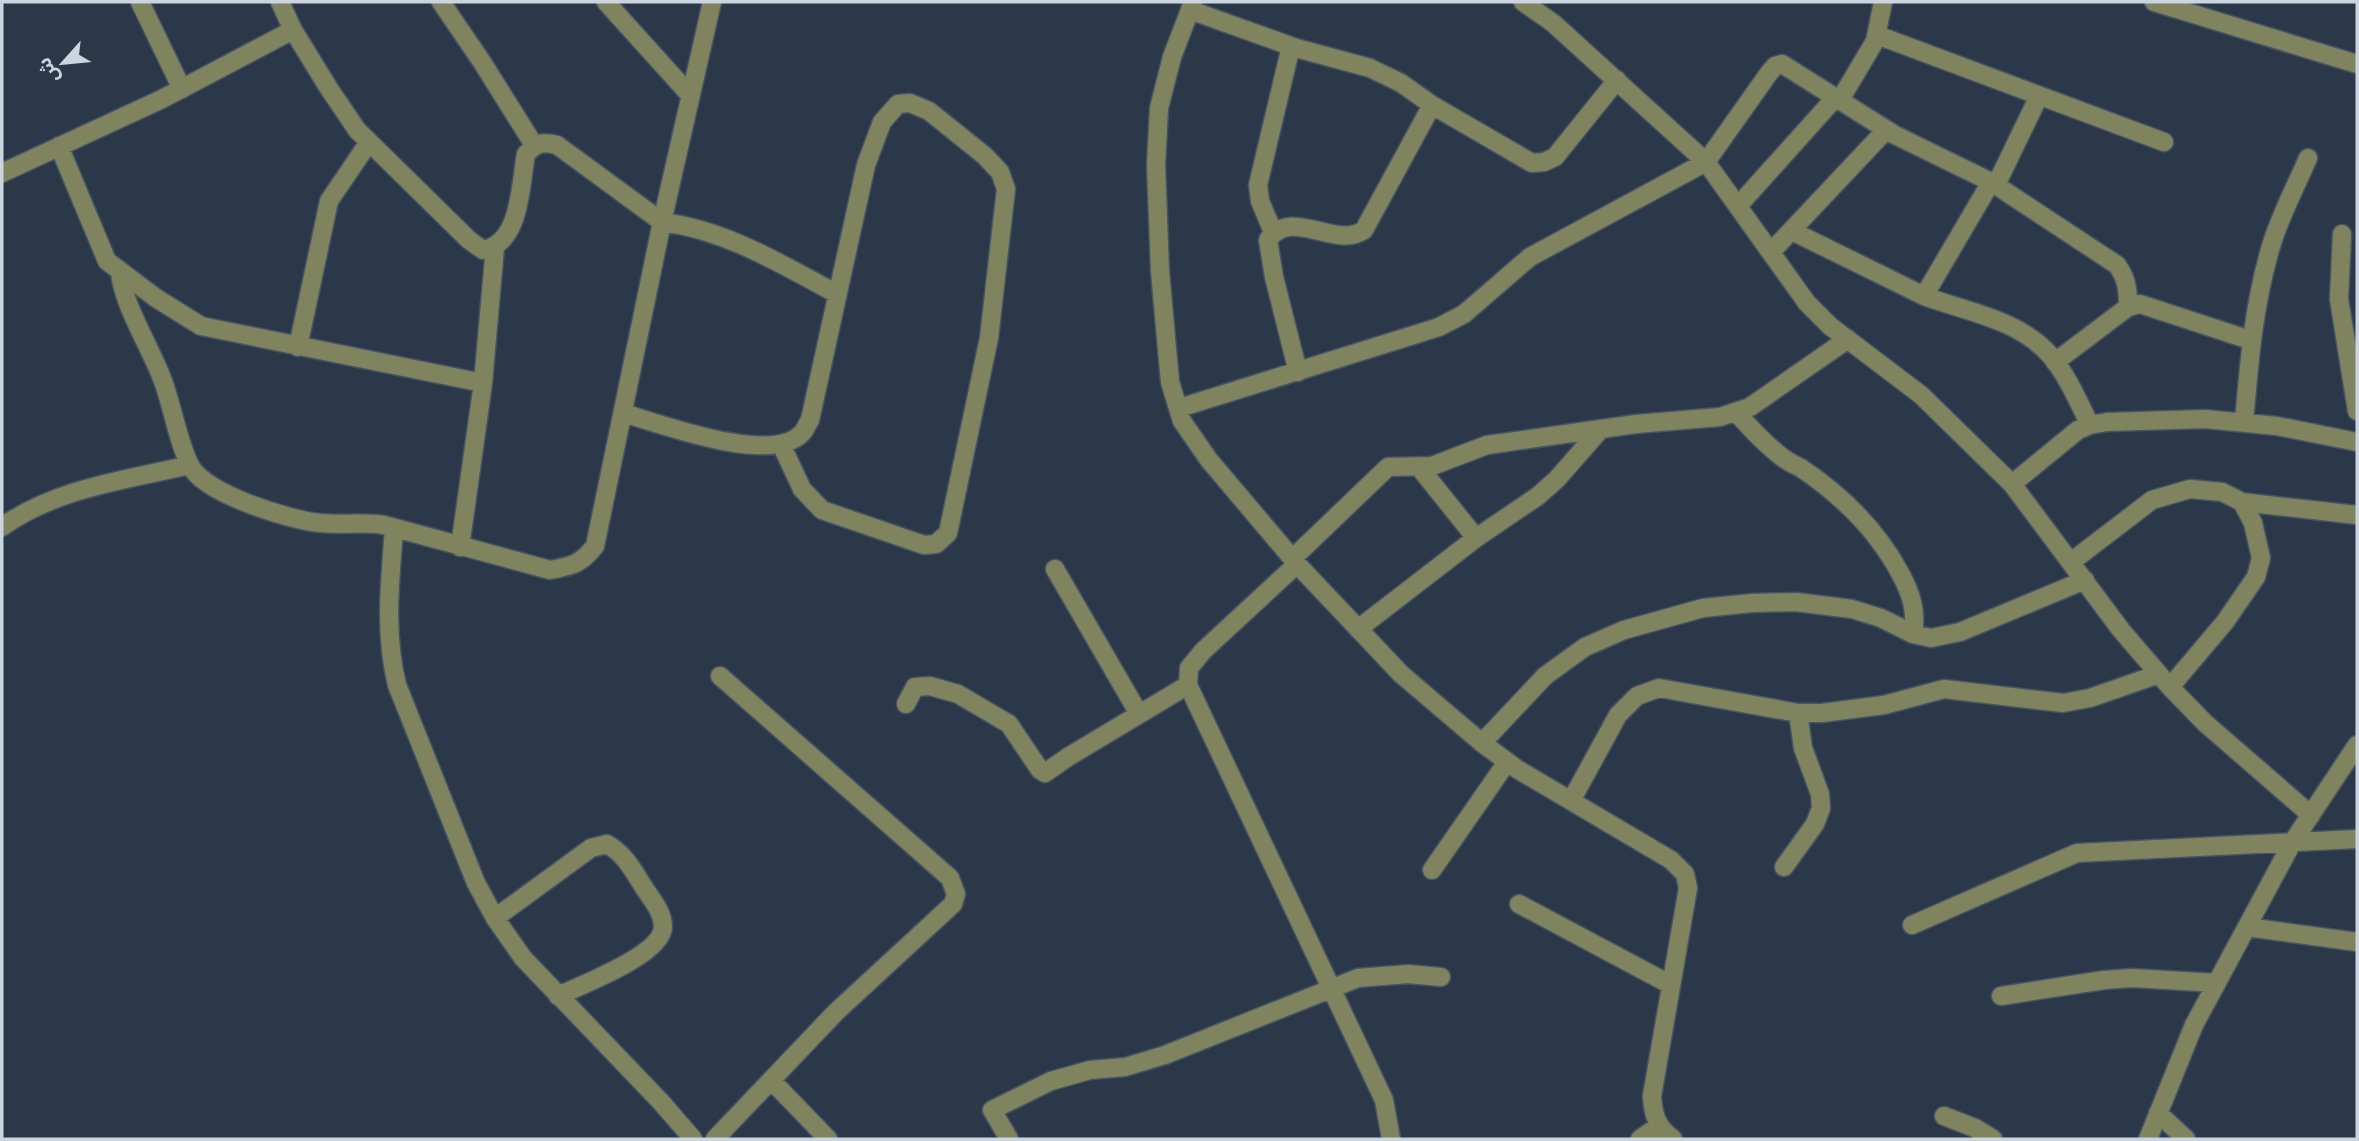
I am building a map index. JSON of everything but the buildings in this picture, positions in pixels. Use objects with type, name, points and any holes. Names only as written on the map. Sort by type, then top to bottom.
[{"type":"street","points":[[140,2],[182,89]]},
{"type":"street","points":[[281,2],[293,30],[357,130],[469,240],[483,250],[495,247],[512,229],[526,154],[534,145],[545,142],[557,145],[662,222],[683,224],[747,246],[837,294]]},
{"type":"street","points":[[441,2],[534,145]]},
{"type":"street","points":[[606,2],[690,96]]},
{"type":"street","points":[[120,272],[126,296],[163,381],[190,465],[204,482],[251,504],[297,520],[369,523],[550,570],[569,567],[584,560],[596,546],[662,222],[712,2]]},
{"type":"street","points":[[1523,2],[1552,23],[1706,162],[1807,303],[1830,326],[1921,395],[2012,484],[2121,630],[2164,681],[2205,723],[2311,815]]},
{"type":"street","points":[[1738,206],[1838,99],[1877,35],[1884,2]]},
{"type":"street","points":[[2154,2],[2357,64]]},
{"type":"street","points":[[1616,80],[1555,157],[1532,163],[1401,83],[1370,68],[1291,46],[1192,6],[1172,57],[1159,108],[1156,165],[1160,271],[1170,382],[1182,421],[1209,460],[1295,562],[1401,674],[1507,762],[1671,860],[1685,874],[1688,888],[1652,1096],[1653,1113],[1667,1135],[1640,1139]]},
{"type":"street","points":[[2,173],[182,89],[293,30]]},
{"type":"street","points":[[1877,35],[2164,142]]},
{"type":"street","points":[[1273,232],[1260,201],[1258,185],[1291,46]]},
{"type":"street","points":[[1179,408],[1438,327],[1464,314],[1530,257],[1706,162],[1776,66],[1782,64],[1886,130],[1994,184],[2117,265],[2128,285],[2128,306]]},
{"type":"street","points":[[1924,296],[1994,184],[2039,96]]},
{"type":"street","points":[[623,413],[734,444],[761,447],[781,444],[801,435],[810,420],[866,165],[882,122],[898,104],[910,103],[929,111],[985,156],[1000,172],[1006,189],[989,338],[948,533],[936,544],[924,545],[822,510],[802,489],[781,444]]},
{"type":"street","points":[[1298,372],[1274,277],[1268,240],[1273,232],[1284,226],[1346,235],[1357,235],[1364,230],[1432,104]]},
{"type":"street","points":[[1771,252],[1886,130]]},
{"type":"street","points":[[298,346],[329,201],[369,142]]},
{"type":"street","points":[[59,146],[105,258],[120,272],[201,326],[483,383]]},
{"type":"street","points":[[2244,423],[2250,340],[2273,242],[2308,158]]},
{"type":"street","points":[[1792,231],[1924,296],[2004,322],[2032,338],[2055,362],[2090,425]]},
{"type":"street","points":[[2342,233],[2339,299],[2357,411]]},
{"type":"street","points":[[460,547],[483,383],[495,247]]},
{"type":"street","points":[[2055,362],[2128,306],[2140,304],[2250,340]]},
{"type":"street","points":[[1391,1139],[1384,1100],[1188,685],[1189,668],[1388,467],[1432,466],[1487,445],[1678,419],[1720,418],[1751,407],[1848,339]]},
{"type":"street","points":[[1736,412],[1761,440],[1821,485],[1869,526],[1889,551],[1914,605],[1916,619],[1913,634]]},
{"type":"street","points":[[2012,484],[2078,430],[2108,422],[2205,419],[2277,426],[2357,442]]},
{"type":"street","points":[[1358,629],[1476,538],[1538,496],[1557,479],[1600,430]]},
{"type":"street","points":[[2,527],[35,507],[68,494],[190,465]]},
{"type":"street","points":[[1419,467],[1476,538]]},
{"type":"street","points":[[2071,562],[2152,500],[2190,489],[2222,492],[2241,502],[2357,515]]},
{"type":"street","points":[[1571,801],[1618,715],[1637,696],[1659,688],[1798,713],[1871,707],[1944,689],[2063,703],[2164,681],[2225,622],[2256,577],[2262,558],[2253,523],[2241,502]]},
{"type":"street","points":[[394,529],[388,626],[390,656],[397,685],[476,883],[495,918],[523,958],[693,1139]]},
{"type":"street","points":[[1055,569],[1139,714]]},
{"type":"street","points":[[1482,743],[1545,676],[1585,647],[1624,630],[1703,608],[1752,603],[1796,603],[1852,610],[1871,615],[1913,634],[1931,638],[1961,632],[2085,580]]},
{"type":"street","points":[[715,1139],[836,1012],[953,904],[956,894],[950,878],[720,676]]},
{"type":"street","points":[[906,704],[915,687],[930,686],[958,694],[1009,724],[1045,774],[1188,685]]},
{"type":"street","points":[[1784,867],[1811,831],[1821,808],[1820,794],[1803,748],[1798,713]]},
{"type":"street","points":[[2148,1139],[2194,1026],[2292,843],[2357,745]]},
{"type":"street","points":[[1432,870],[1507,762]]},
{"type":"street","points":[[1912,925],[2077,853],[2357,839]]},
{"type":"street","points":[[495,918],[591,848],[607,844],[620,851],[660,911],[663,928],[658,941],[643,954],[558,996]]},
{"type":"street","points":[[1519,904],[1671,985]]},
{"type":"street","points":[[2247,927],[2357,942]]},
{"type":"street","points":[[1009,1139],[992,1110],[1051,1081],[1090,1070],[1125,1067],[1165,1055],[1359,978],[1408,974],[1441,977]]},
{"type":"street","points":[[2001,996],[2132,978],[2217,983]]},
{"type":"street","points":[[771,1080],[828,1139]]},
{"type":"street","points":[[2158,1113],[2186,1139]]},
{"type":"street","points":[[1944,1116],[1993,1139]]}]
